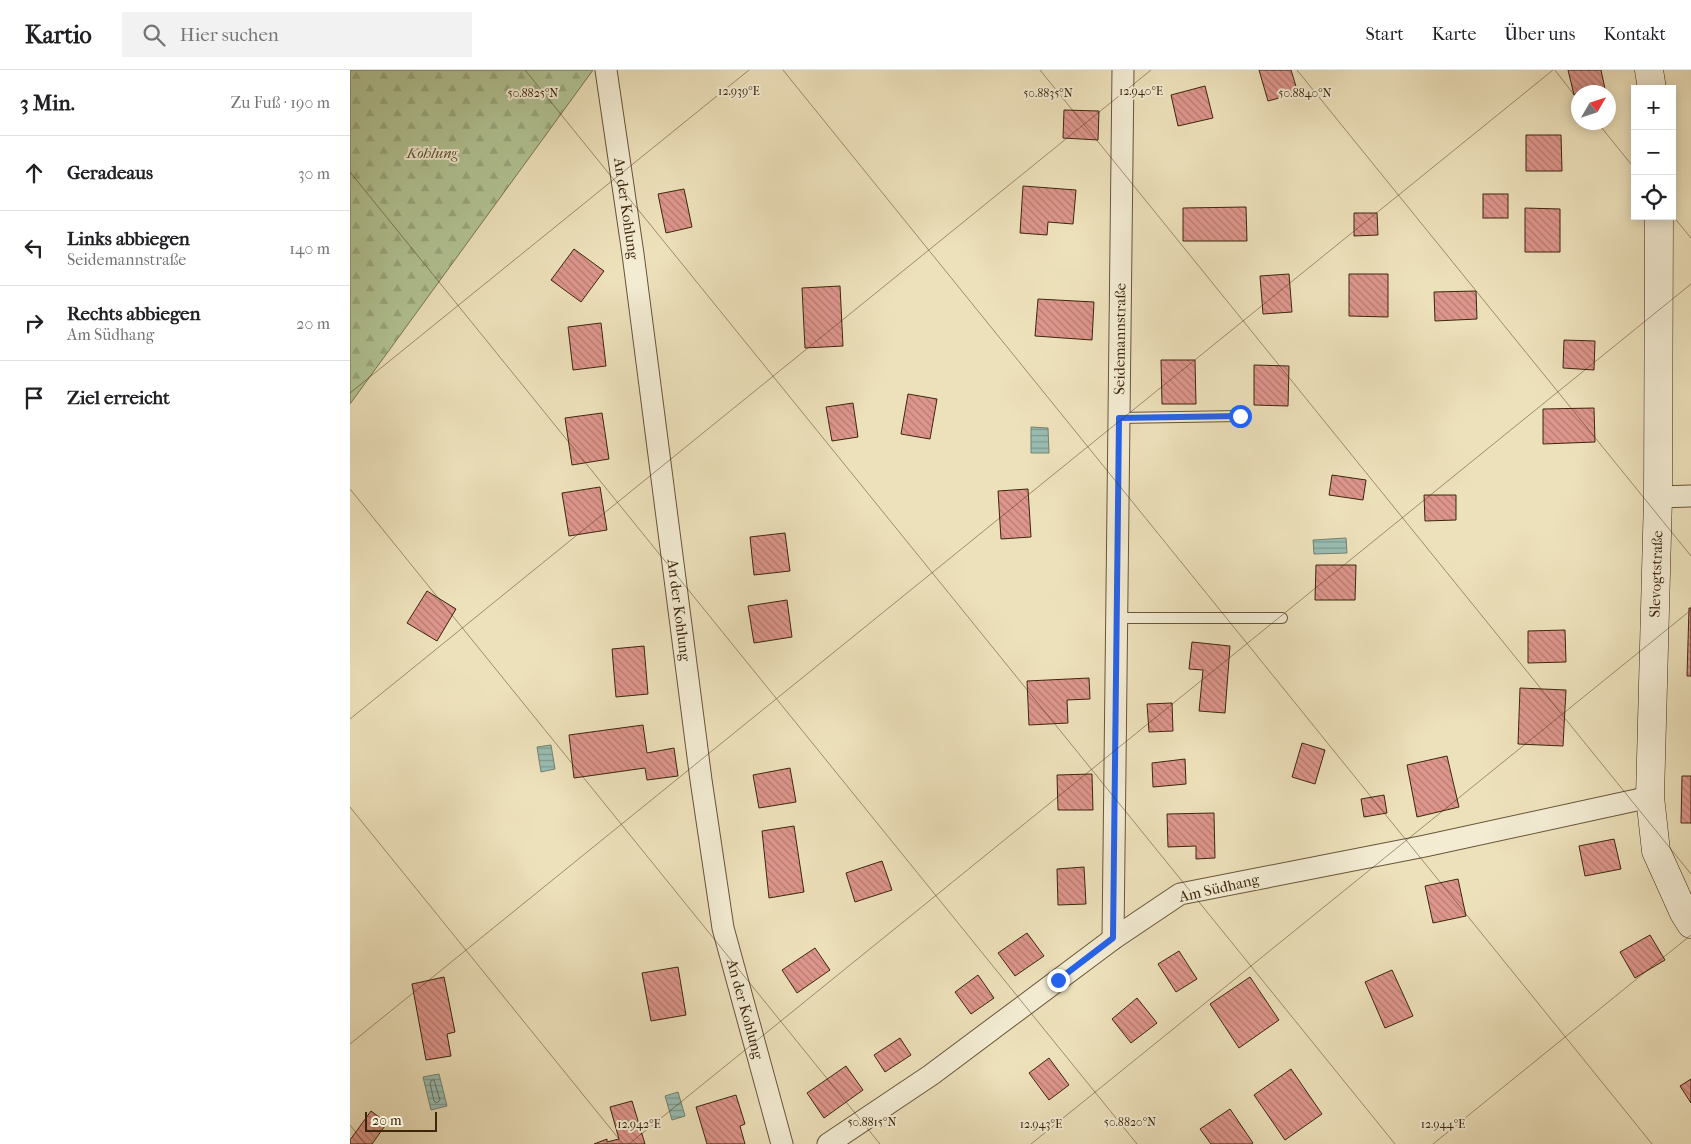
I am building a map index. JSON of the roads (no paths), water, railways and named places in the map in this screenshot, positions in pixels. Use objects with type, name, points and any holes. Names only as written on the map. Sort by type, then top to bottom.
[{"type":"street","name":"An der Kohlung","points":[[606,70],[633,254],[701,780],[723,928],[782,1144]]},
{"type":"street","name":"Seidemannstraße","points":[[1113,938],[1123,70]]},
{"type":"street","points":[[1649,70],[1651,85]]},
{"type":"street","name":"Slevogtstraße","points":[[1659,220],[1658,497],[1650,797],[1656,852],[1691,924]]},
{"type":"street","points":[[1658,497],[1691,496]]},
{"type":"street","name":"Am Südhang","points":[[828,1144],[930,1075],[1113,938],[1180,894],[1415,848],[1650,797]]},
{"type":"lane","points":[[1119,418],[1240,416]]},
{"type":"lane","points":[[1117,618],[1282,618]]},
{"type":"water","points":[[1031,427],[1048,428],[1049,453],[1031,453]]},
{"type":"water","points":[[1346,538],[1347,553],[1314,554],[1313,540]]},
{"type":"water","points":[[551,745],[555,769],[541,772],[537,747]]},
{"type":"water","points":[[439,1074],[447,1106],[431,1110],[423,1077]]},
{"type":"water","points":[[678,1092],[685,1116],[672,1120],[665,1096]]},
{"type":"park label","name":"Kohlung","points":[[432,153]]}]
